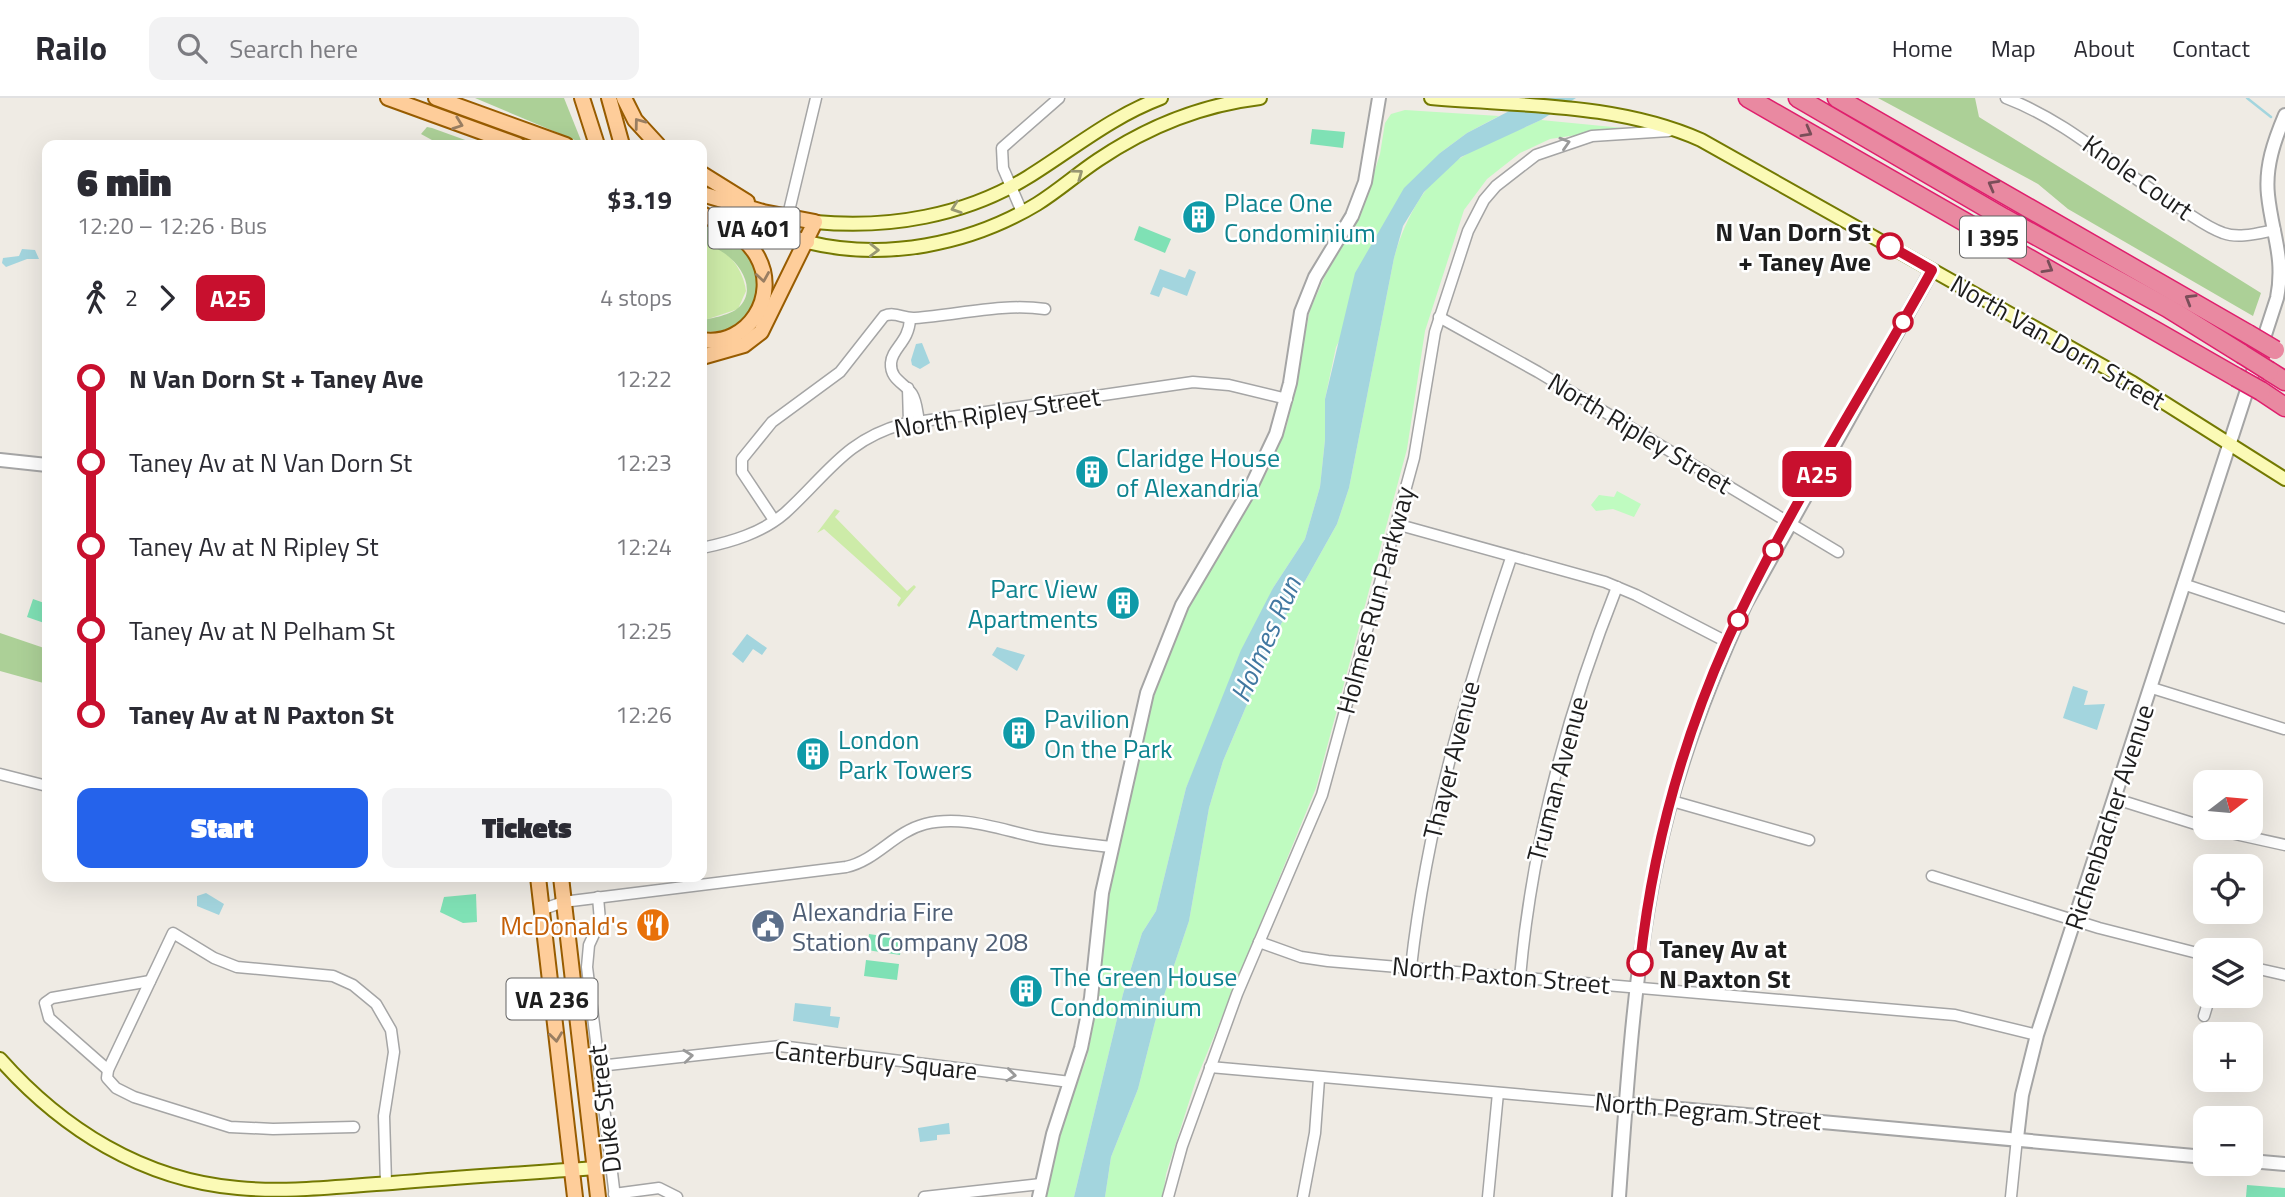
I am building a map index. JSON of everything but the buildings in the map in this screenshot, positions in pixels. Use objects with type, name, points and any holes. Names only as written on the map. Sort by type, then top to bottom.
[{"type":"highway","name":"I 395","points":[[1748,98],[2285,407]]},
{"type":"highway","points":[[1798,98],[2004,218],[2158,302],[2285,382]]},
{"type":"highway","name":"I 395","points":[[1837,98],[2280,353]]},
{"type":"main road","points":[[436,98],[553,140]]},
{"type":"main road","points":[[459,98],[477,112]]},
{"type":"main road","points":[[581,98],[595,140]]},
{"type":"main road","points":[[609,98],[621,140]]},
{"type":"main road","points":[[624,98],[635,120],[653,140]]},
{"type":"main road","name":"VA 401","points":[[707,195],[764,212],[816,222],[883,223],[937,214],[1011,186],[1100,127],[1161,98]]},
{"type":"main road","name":"VA 401","points":[[707,213],[830,247],[891,251],[950,240],[1022,212],[1107,154],[1156,128],[1217,105],[1260,98]]},
{"type":"main road","name":"North Van Dorn Street","points":[[1431,98],[1626,116],[1681,131],[2133,383],[2285,479]]},
{"type":"main road","points":[[395,99],[415,103],[506,140]]},
{"type":"main road","points":[[707,177],[764,212]]},
{"type":"main road","points":[[707,215],[750,246],[765,278],[760,311],[748,327],[732,337],[707,340]]},
{"type":"main road","points":[[707,356],[744,345],[761,332],[816,222]]},
{"type":"main road","name":"Duke Street","points":[[538,882],[575,1197]]},
{"type":"main road","name":"Duke Street","points":[[561,882],[598,1197]]},
{"type":"main road","points":[[0,1059],[56,1114],[113,1152],[149,1168],[191,1180],[263,1193],[594,1168]]},
{"type":"street","points":[[783,236],[816,98]]},
{"type":"street","points":[[1022,212],[1000,157],[1002,148],[1059,98]]},
{"type":"street","points":[[924,1197],[1040,1190],[1089,1007],[1102,893],[1143,708],[1165,643],[1194,582],[1264,463],[1287,399],[1301,312],[1315,277],[1352,216],[1365,182],[1379,98]]},
{"type":"street","name":"Knole Court","points":[[2006,98],[2038,110],[2070,129],[2164,199],[2222,233],[2243,235],[2276,230]]},
{"type":"street","name":"Richenbacher Avenue","points":[[2011,1197],[2021,1095],[2037,1035],[2283,284],[2268,195],[2268,173],[2271,152],[2285,115]]},
{"type":"street","name":"Holmes Run Parkway","points":[[1168,1197],[1210,1068],[1259,942],[1322,795],[1418,439],[1440,317],[1468,231],[1484,200],[1505,176],[1536,155],[1571,141],[1625,132],[1681,131]]},
{"type":"street","points":[[1619,1197],[1637,986],[1653,880],[1672,801],[1702,706],[1727,642],[1788,524],[1932,270]]},
{"type":"street","points":[[774,520],[742,472],[742,458],[772,422],[840,372],[884,316],[890,313],[910,319],[1021,306],[1045,309]]},
{"type":"street","name":"North Ripley Street","points":[[1440,317],[1538,372],[1838,552]]},
{"type":"street","points":[[910,319],[909,333],[891,360],[894,376],[908,388],[906,398],[914,422]]},
{"type":"street","name":"North Ripley Street","points":[[707,547],[730,542],[774,520],[840,455],[878,432],[914,422],[1193,383],[1229,385],[1287,399]]},
{"type":"street","points":[[0,460],[42,464]]},
{"type":"street","points":[[1396,524],[1617,587],[1727,642]]},
{"type":"street","name":"Thayer Avenue","points":[[1411,967],[1430,838],[1447,763],[1511,558]]},
{"type":"street","points":[[2183,584],[2285,618]]},
{"type":"street","name":"Truman Avenue","points":[[1520,977],[1534,867],[1549,795],[1567,730],[1617,587]]},
{"type":"street","points":[[2152,688],[2284,729]]},
{"type":"street","points":[[0,774],[42,785]]},
{"type":"street","points":[[2116,799],[2193,823]]},
{"type":"street","points":[[1672,801],[1809,839]]},
{"type":"street","points":[[540,903],[846,867],[874,856],[904,832],[943,821],[974,823],[1044,839],[1111,848]]},
{"type":"street","points":[[2263,840],[2285,845]]},
{"type":"street","points":[[1932,876],[2075,921],[2193,952]]},
{"type":"street","name":"Duke Street","points":[[598,897],[600,921],[590,940],[587,960],[615,1196]]},
{"type":"street","points":[[354,1127],[230,1127],[134,1097],[110,1084],[107,1078],[108,1070],[173,933],[214,958],[237,967],[333,976],[353,985],[376,1004],[391,1030],[394,1052],[384,1116],[386,1183]]},
{"type":"street","name":"North Paxton Street","points":[[1259,942],[1301,957],[1955,1015],[2037,1035]]},
{"type":"street","points":[[2263,970],[2285,975]]},
{"type":"street","points":[[108,1070],[49,1018],[45,1003],[52,998],[150,981]]},
{"type":"street","points":[[2204,1016],[2206,1008]]},
{"type":"street","name":"Canterbury Square","points":[[599,1066],[780,1046],[1070,1082]]},
{"type":"street","name":"North Pegram Street","points":[[1210,1068],[2193,1156]]},
{"type":"street","points":[[1303,1197],[1315,1133],[1319,1079]]},
{"type":"street","points":[[1488,1197],[1498,1093]]},
{"type":"street","points":[[2263,1162],[2285,1164]]},
{"type":"street","points":[[615,1196],[659,1188],[677,1197]]},
{"type":"green space","points":[[475,98],[564,98],[581,140],[575,140]]},
{"type":"green space","points":[[1878,98],[1975,98],[1979,117],[2261,293],[2253,316],[2068,209],[2038,184]]},
{"type":"green space","points":[[1405,110],[1499,116],[1467,133],[1440,153],[1336,347],[1325,399],[1325,440],[1320,487],[1305,539],[1273,588],[1186,788],[1156,911],[1142,933],[1123,994],[1074,1197],[1046,1197],[1059,1134],[1087,1057],[1093,1027],[1107,896],[1149,713],[1166,658],[1189,601],[1267,472],[1287,425],[1310,310],[1325,276],[1361,214],[1380,154],[1385,123],[1391,114]]},
{"type":"green space","points":[[1541,120],[1623,128],[1550,139],[1520,153],[1487,179],[1464,210],[1425,331],[1407,449],[1316,788],[1196,1080],[1166,1174],[1163,1197],[1105,1197],[1111,1157],[1138,1089],[1155,1022],[1189,921],[1209,808],[1223,761],[1281,624],[1337,524],[1349,488],[1394,258],[1404,229],[1428,188],[1449,166],[1480,147]]},
{"type":"green space","points":[[427,127],[465,140],[432,140],[421,134]]},
{"type":"green space","points":[[1312,129],[1345,132],[1343,148],[1310,144]]},
{"type":"green space","points":[[707,225],[741,245],[751,257],[759,285],[757,299],[742,320],[731,328],[707,331],[707,319],[738,308],[745,299],[747,288],[739,268],[722,252],[707,246]]},
{"type":"green space","points":[[1139,226],[1171,239],[1165,253],[1134,240]]},
{"type":"green space","points":[[707,246],[726,254],[741,275],[746,291],[738,309],[707,319]]},
{"type":"green space","points":[[1617,491],[1641,504],[1634,517],[1613,509],[1596,511],[1591,505],[1599,495],[1614,497]]},
{"type":"green space","points":[[835,509],[840,511],[835,517],[907,591],[914,585],[916,587],[899,607],[897,605],[901,598],[824,529],[817,533]]},
{"type":"green space","points":[[33,599],[42,602],[42,622],[27,617]]},
{"type":"green space","points":[[0,633],[42,647],[42,683],[0,671]]},
{"type":"green space","points":[[476,894],[477,922],[463,923],[440,912],[444,897]]},
{"type":"green space","points":[[869,934],[902,939],[900,955],[867,950]]},
{"type":"green space","points":[[866,960],[899,964],[897,980],[864,976]]},
{"type":"green space","points":[[2247,1185],[2285,1188],[2285,1197],[2246,1197]]},
{"type":"water","name":"Holmes Run","points":[[1534,98],[1576,98],[1541,120],[1461,157],[1424,192],[1403,226],[1394,258],[1349,488],[1337,524],[1281,624],[1223,761],[1209,808],[1189,921],[1155,1022],[1138,1089],[1111,1157],[1105,1197],[1074,1197],[1123,994],[1142,933],[1156,911],[1186,788],[1241,650],[1273,588],[1305,539],[1320,487],[1325,440],[1325,399],[1355,273],[1404,188],[1440,153],[1467,133]]},
{"type":"water","points":[[22,249],[35,250],[39,259],[27,259],[6,267],[2,263],[3,258],[19,256]]},
{"type":"water","points":[[1160,269],[1185,278],[1189,269],[1196,272],[1187,296],[1163,287],[1159,297],[1150,294]]},
{"type":"water","points":[[922,343],[930,363],[920,369],[912,365],[911,360],[916,344]]},
{"type":"water","points":[[747,634],[767,648],[762,655],[753,649],[743,663],[732,654]]},
{"type":"water","points":[[997,647],[1025,655],[1017,671],[992,655]]},
{"type":"water","points":[[2073,686],[2088,691],[2084,705],[2105,704],[2097,730],[2063,718]]},
{"type":"water","points":[[206,893],[224,904],[219,915],[197,906],[197,896]]},
{"type":"water","points":[[795,1003],[831,1007],[830,1016],[840,1017],[838,1028],[793,1021]]},
{"type":"water","points":[[949,1123],[950,1134],[937,1135],[937,1140],[920,1142],[918,1128]]},
{"type":"waterway","points":[[2247,98],[2271,117]]},
{"type":"bus line","name":"A25","points":[[1640,963],[1657,856],[1691,738],[1727,642],[1774,548],[1932,270],[1890,246]]},
{"type":"place","name":"Place One Condominium","points":[[1199,217]]},
{"type":"place","name":"N Van Dorn St + Taney Ave","points":[[1890,246]]},
{"type":"place","name":"Claridge House of Alexandria","points":[[1092,472]]},
{"type":"place","name":"Parc View Apartments","points":[[1123,603]]},
{"type":"place","name":"Pavilion On the Park","points":[[1019,733]]},
{"type":"place","name":"London Park Towers","points":[[813,754]]},
{"type":"place","name":"McDonald's","points":[[653,925]]},
{"type":"place","name":"Alexandria Fire Station Company 208","points":[[768,926]]},
{"type":"place","name":"Taney Av at N Paxton St","points":[[1640,963]]},
{"type":"place","name":"The Green House Condominium","points":[[1026,991]]}]
